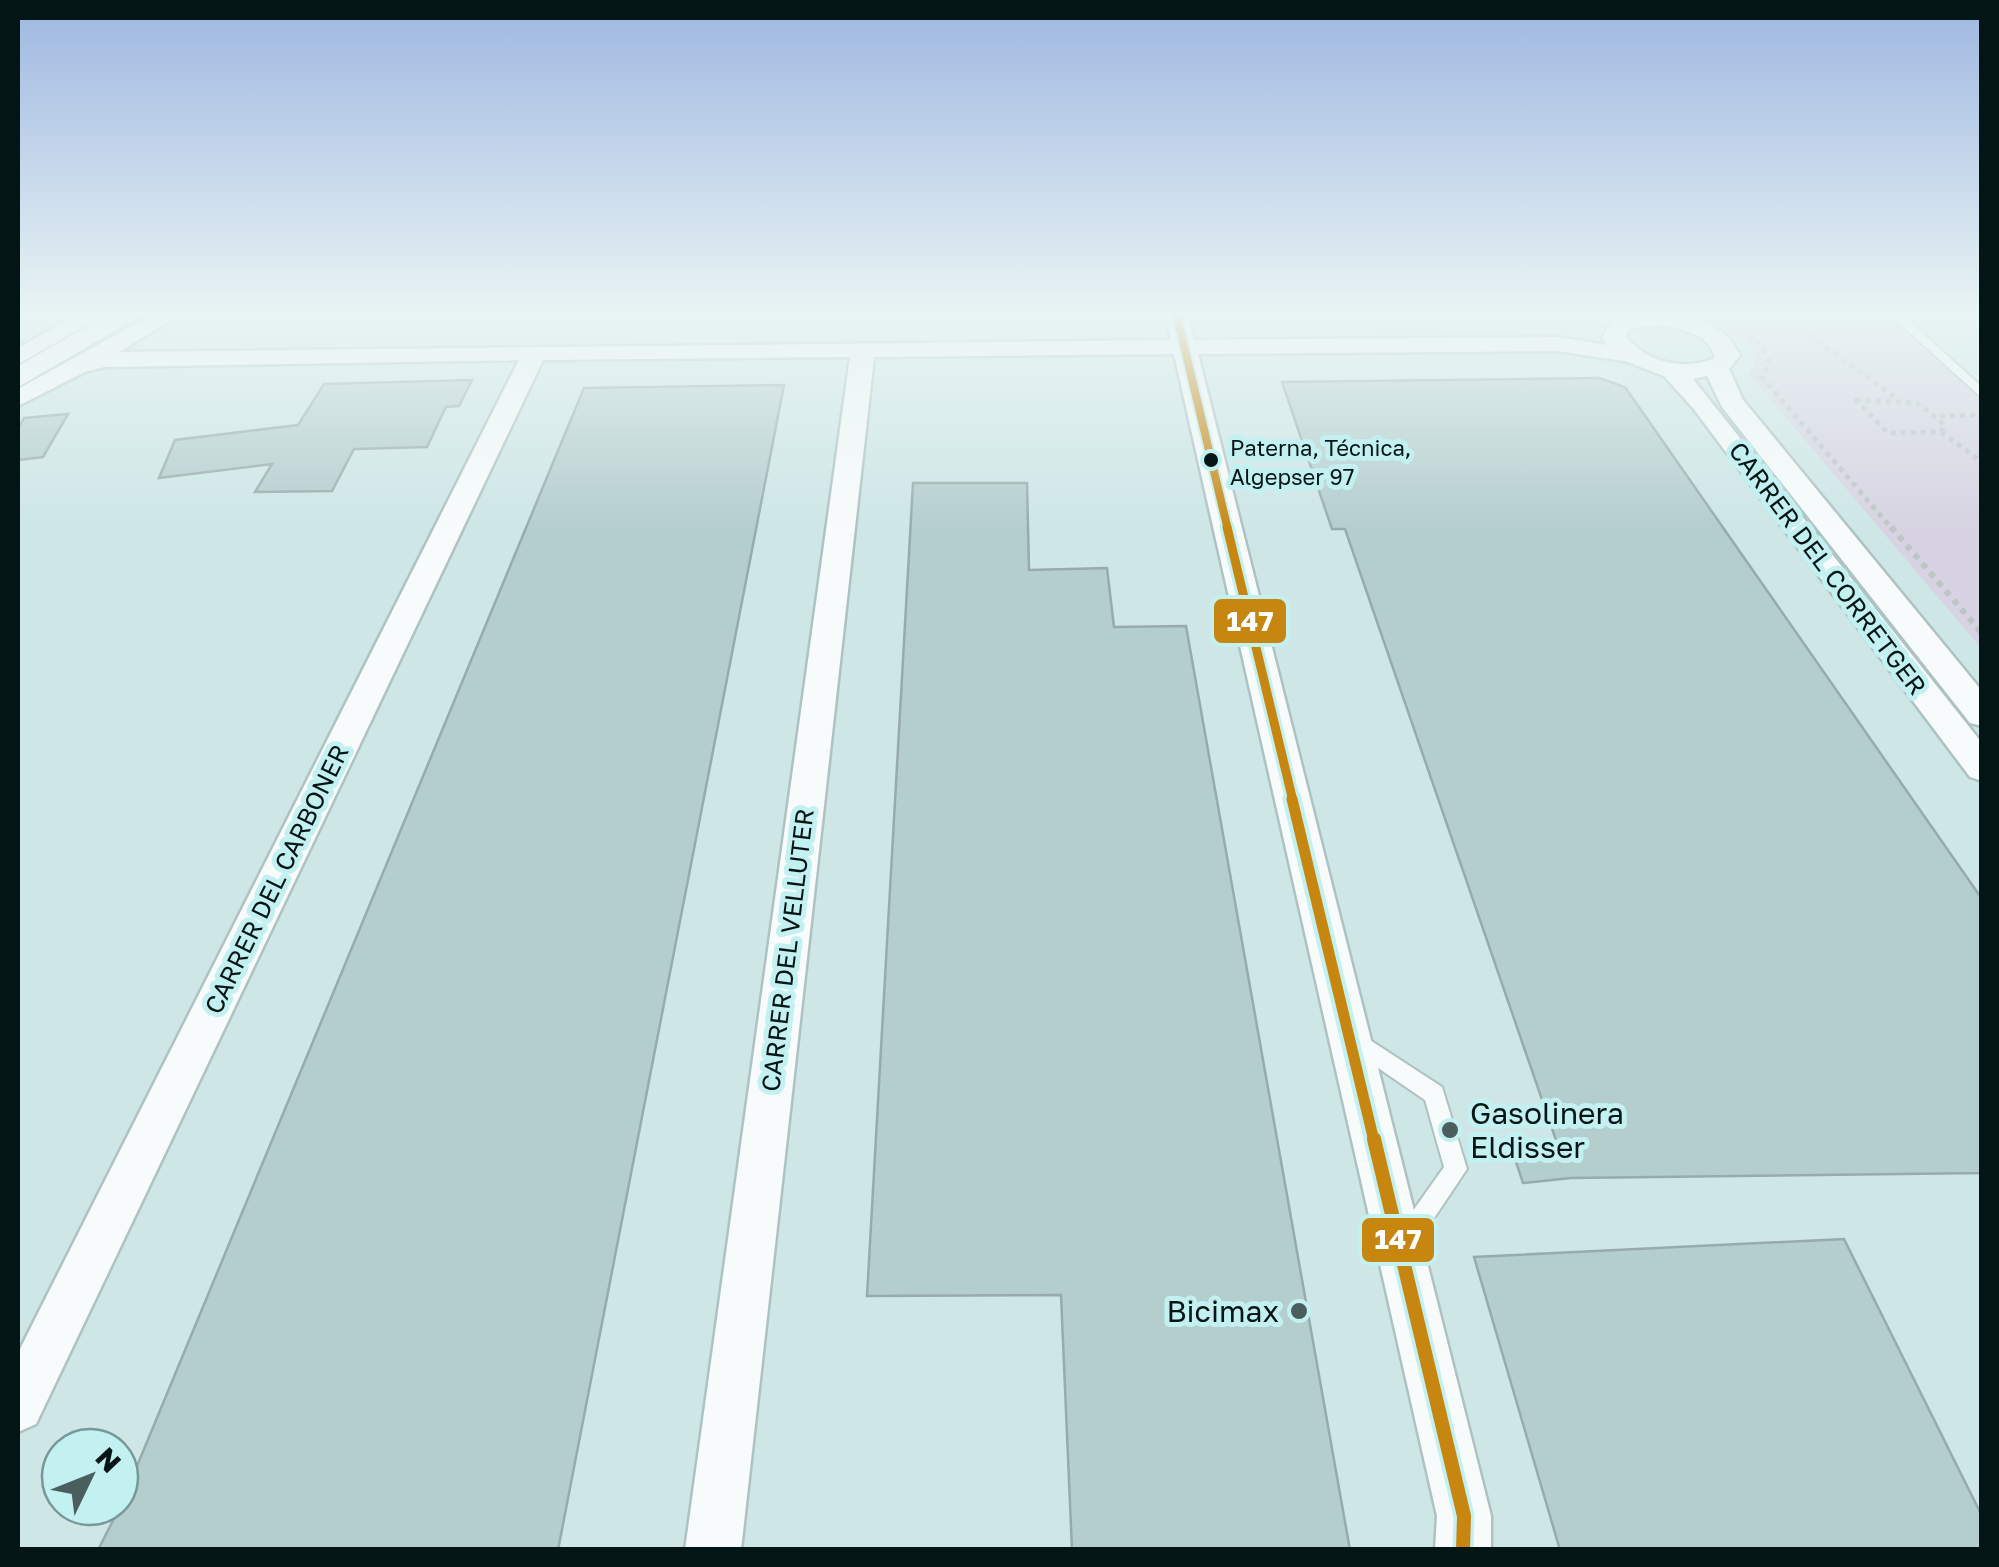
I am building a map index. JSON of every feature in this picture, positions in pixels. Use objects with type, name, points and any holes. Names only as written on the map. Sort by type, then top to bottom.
[{"type":"street","points":[[18,399],[40,385]]},
{"type":"street","name":"CARRER DEL CARBONER","points":[[18,1406],[519,385]]},
{"type":"street","name":"CARRER DEL VELLUTER","points":[[712,1550],[859,385]]},
{"type":"street","points":[[1195,385],[1470,1538]]},
{"type":"street","name":"CARRER DEL CORRETGER","points":[[1685,385],[1714,418],[1982,768]]},
{"type":"street","name":"CARRER DEL CORRETGER","points":[[1724,385],[1732,402],[1982,714]]},
{"type":"lane","points":[[1349,1036],[1434,1094],[1456,1169],[1400,1248]]},
{"type":"path","points":[[1769,385],[1982,634]]},
{"type":"path","points":[[1878,385],[1899,400],[1940,416],[1982,416]]},
{"type":"path","points":[[1899,400],[1856,400],[1888,433],[1941,432],[1982,462]]},
{"type":"path","points":[[1940,416],[1945,425],[1941,432]]},
{"type":"shaded area","points":[[1758,385],[1981,387],[1981,648]]},
{"type":"building","points":[[323,385],[469,385],[459,406],[446,407],[427,447],[354,449],[332,491],[255,492],[272,464],[159,478],[175,440],[298,425]]},
{"type":"building","points":[[784,385],[558,1550],[98,1550],[110,1527],[140,1527],[140,1459],[584,388]]},
{"type":"building","points":[[1283,385],[1625,387],[1982,899],[1982,1173],[1571,1178],[1523,1183],[1511,1147],[1558,1146],[1345,529],[1332,529]]},
{"type":"building","points":[[68,414],[43,457],[18,460],[18,429],[24,418]]},
{"type":"building","points":[[913,483],[1027,483],[1029,570],[1107,568],[1114,627],[1186,626],[1350,1550],[1072,1550],[1061,1295],[867,1296]]},
{"type":"building","points":[[1844,1239],[1982,1516],[1982,1550],[1560,1550],[1474,1257]]},
{"type":"transit line","name":"147","points":[[1193,385],[1464,1516],[1463,1550]]},
{"type":"place","name":"Paterna, Técnica, Algepser 97","points":[[1211,460]]},
{"type":"place","name":"Gasolinera Eldisser","points":[[1450,1130]]},
{"type":"place","name":"Bicimax","points":[[1299,1311]]}]
